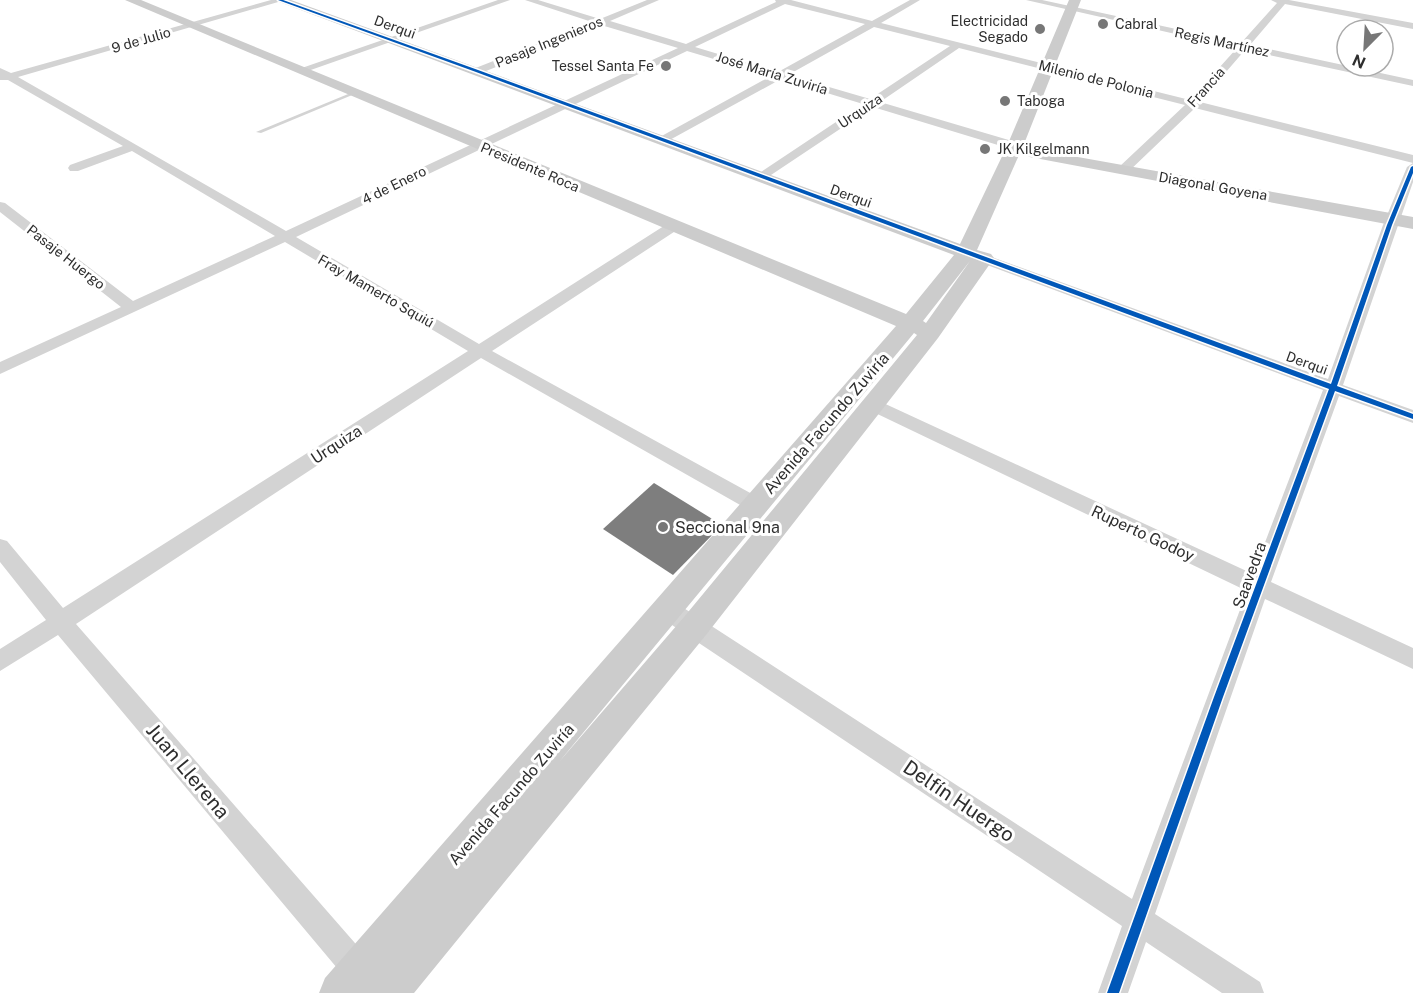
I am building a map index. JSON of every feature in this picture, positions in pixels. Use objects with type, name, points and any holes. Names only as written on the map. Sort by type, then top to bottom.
[{"type":"street","name":"Presidente Roca","points":[[131,0],[672,227],[920,328]]},
{"type":"street","name":"9 de Julio","points":[[3,76],[280,0]]},
{"type":"street","name":"Derqui","points":[[280,0],[1413,417]]},
{"type":"street","points":[[301,70],[506,0]]},
{"type":"street","name":"José María Zuviría","points":[[529,0],[1022,149]]},
{"type":"street","name":"Pasaje Ingenieros","points":[[477,71],[655,0]]},
{"type":"street","name":"Milenio de Polonia","points":[[783,0],[1413,159]]},
{"type":"street","name":"4 de Enero","points":[[0,369],[285,237],[783,0]]},
{"type":"street","points":[[662,140],[916,0]]},
{"type":"street","name":"Regis Martínez","points":[[1030,0],[1079,5],[1242,46],[1413,83]]},
{"type":"street","points":[[1281,0],[1413,26]]},
{"type":"street","name":"Francia","points":[[1123,170],[1192,103],[1281,0]]},
{"type":"street","name":"Avenida Facundo Zuviría","points":[[387,993],[681,618],[756,505],[920,328],[975,256],[1022,149],[1079,5]]},
{"type":"street","name":"Urquiza","points":[[762,177],[959,44]]},
{"type":"street","name":"Fray Mamerto Squiú","points":[[3,76],[133,147],[480,351],[756,505]]},
{"type":"street","points":[[74,168],[133,147]]},
{"type":"street","name":"Diagonal Goyena","points":[[1022,149],[1123,170],[1413,223]]},
{"type":"street","name":"Saavedra","points":[[1113,993],[1258,588],[1334,387],[1390,219],[1413,167]]},
{"type":"street","name":"Pasaje Huergo","points":[[0,206],[132,308]]},
{"type":"street","name":"Urquiza","points":[[0,661],[672,227]]},
{"type":"street","name":"Avenida Facundo Zuviría","points":[[359,986],[681,618],[873,405],[920,328]]},
{"type":"street","name":"Ruperto Godoy","points":[[873,405],[1413,659]]},
{"type":"street","name":"Juan Llerena","points":[[0,547],[359,986]]},
{"type":"street","name":"Delfín Huergo","points":[[681,618],[1249,993]]},
{"type":"lane","points":[[259,132],[355,93]]},
{"type":"building","name":"Seccional 9na","points":[[654,483],[722,525],[673,575],[603,529]]},
{"type":"cycle path","points":[[280,0],[1413,417]]},
{"type":"cycle path","points":[[1113,993],[1339,372],[1390,225],[1413,167]]},
{"type":"place","name":"Cabral","points":[[1103,24]]},
{"type":"place","name":"Electricidad Segado","points":[[1040,29]]},
{"type":"place","name":"Tessel Santa Fe","points":[[666,66]]},
{"type":"place","name":"Taboga","points":[[1005,101]]},
{"type":"place","name":"JK Kilgelmann","points":[[985,149]]},
{"type":"place","name":"Seccional 9na","points":[[663,527]]}]
